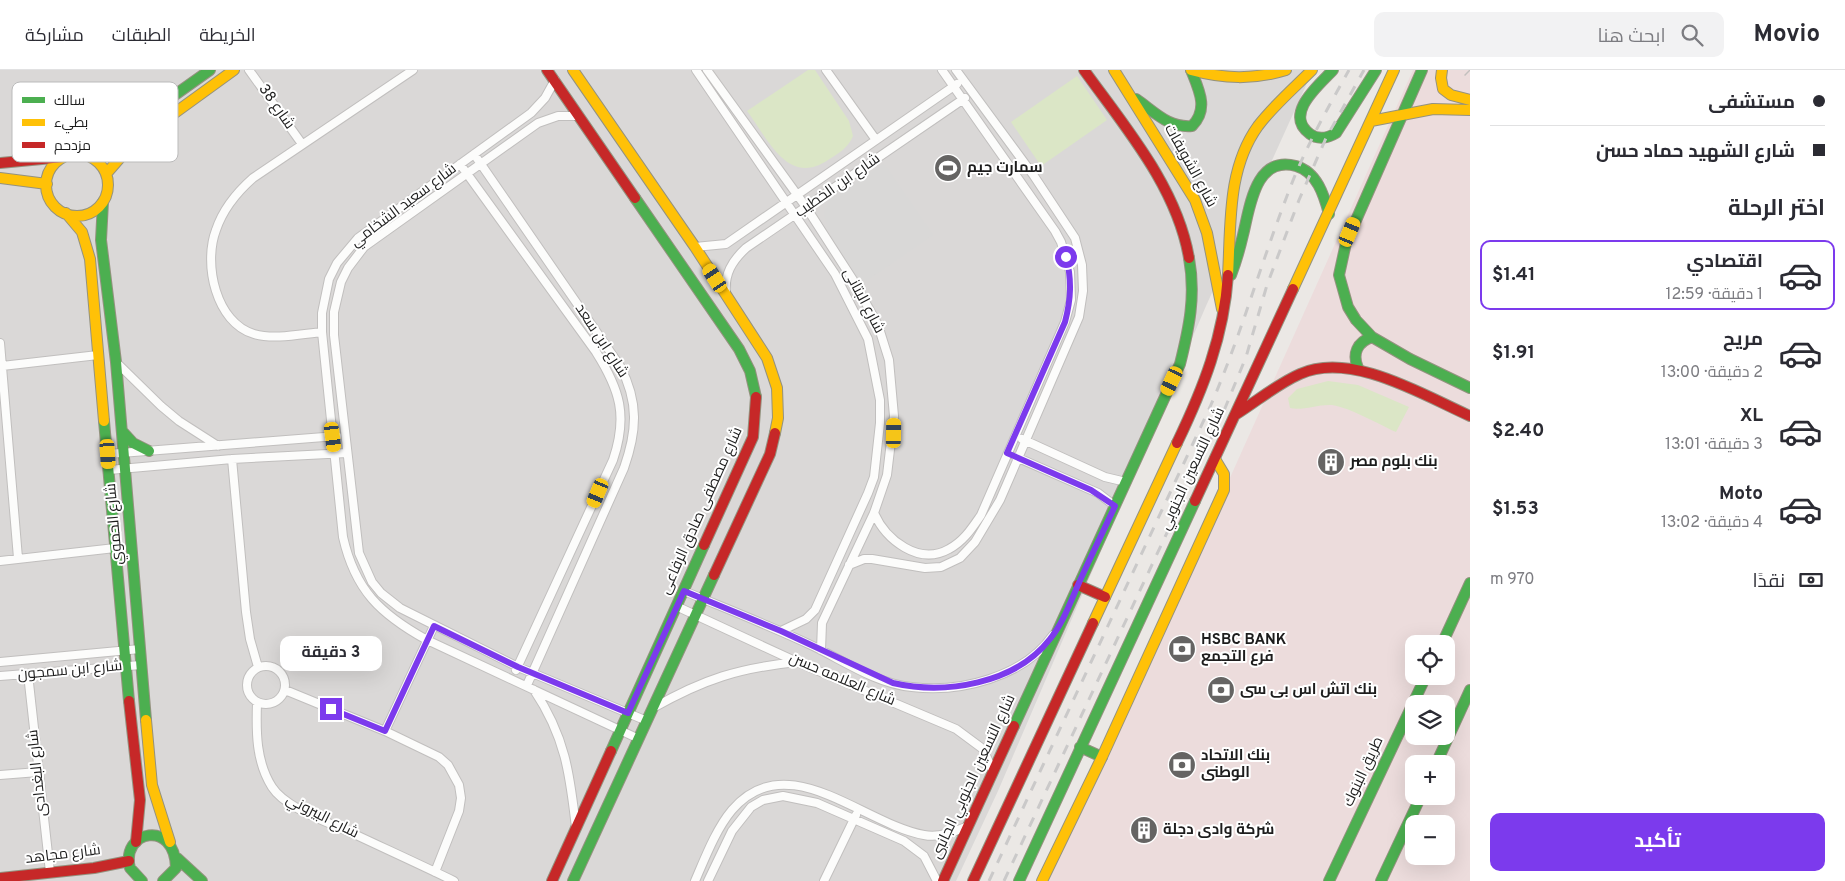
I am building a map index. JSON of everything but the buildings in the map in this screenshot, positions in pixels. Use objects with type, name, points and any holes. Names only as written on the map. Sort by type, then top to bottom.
[{"type":"main road","points":[[178,93],[210,70]]},
{"type":"main road","points":[[178,111],[234,70]]},
{"type":"main road","name":"شارع مصطفى صادق الرفاعى","points":[[547,70],[739,349],[749,367],[758,396],[753,437],[552,881]]},
{"type":"main road","points":[[573,70],[694,246],[767,358],[777,388],[778,418],[770,454],[573,881]]},
{"type":"main road","name":"شارع التسعين الجنوبي الجانبى","points":[[942,881],[1180,364],[1190,332],[1193,299],[1189,250],[1174,204],[1158,176],[1084,70]]},
{"type":"main road","name":"شارع الشويفات","points":[[1114,70],[1195,200],[1201,214],[1224,315]]},
{"type":"main road","points":[[1131,95],[1171,124],[1185,128],[1192,126],[1202,115],[1203,108],[1191,70],[1233,79],[1263,76],[1286,70]]},
{"type":"main road","name":"شارع التسعين الجنوبي","points":[[973,881],[1201,392],[1214,358],[1224,315],[1227,288],[1229,215],[1232,191],[1241,160],[1251,138],[1264,119],[1312,70]]},
{"type":"main road","points":[[1333,70],[1303,104],[1300,112],[1300,121],[1304,129],[1310,135],[1319,138],[1328,137],[1336,133],[1376,70]]},
{"type":"main road","name":"شارع التسعين الجنوبي","points":[[1019,881],[1394,70]]},
{"type":"main road","points":[[1422,70],[1346,243],[1339,275],[1348,307],[1372,337],[1410,360],[1470,388]]},
{"type":"main road","points":[[1442,70],[1440,83],[1443,89],[1454,96],[1470,100]]},
{"type":"main road","points":[[1371,121],[1403,113],[1448,108],[1470,110]]},
{"type":"main road","points":[[60,162],[51,168],[46,184],[52,202],[66,213],[74,215],[90,213],[103,202],[107,193],[106,174],[98,162]]},
{"type":"main road","points":[[106,174],[116,162]]},
{"type":"main road","points":[[1227,288],[1240,248],[1250,199],[1257,181],[1267,170],[1280,165],[1292,165],[1307,171],[1319,184],[1329,214]]},
{"type":"main road","points":[[0,178],[46,184]]},
{"type":"main road","name":"شارع الحموي","points":[[103,202],[101,240],[116,362],[152,785],[177,858]]},
{"type":"main road","name":"شارع الحموي","points":[[66,213],[82,232],[90,259],[108,454],[123,651],[140,800],[136,842],[129,854],[129,860]]},
{"type":"main road","points":[[1358,368],[1354,358],[1356,348],[1363,341],[1372,337]]},
{"type":"main road","points":[[1235,415],[1299,374],[1328,366],[1358,368],[1470,416]]},
{"type":"main road","points":[[122,430],[133,443],[148,451]]},
{"type":"main road","points":[[1042,881],[1102,757],[1224,490],[1224,474],[1215,459]]},
{"type":"main road","points":[[1446,635],[1470,583]]},
{"type":"main road","points":[[1078,585],[1105,597]]},
{"type":"main road","name":"طريق البنوك","points":[[1329,881],[1422,685]]},
{"type":"main road","points":[[1440,755],[1470,690]]},
{"type":"main road","points":[[1080,747],[1102,757]]},
{"type":"main road","points":[[1381,881],[1417,805]]},
{"type":"main road","points":[[136,842],[144,837],[153,835],[162,836],[170,842]]},
{"type":"main road","points":[[163,881],[176,868],[177,858]]},
{"type":"main road","points":[[177,858],[202,881]]},
{"type":"main road","points":[[129,860],[134,874],[142,881]]},
{"type":"main road","name":"شارع مجاهد","points":[[0,878],[94,868],[129,860]]},
{"type":"street","name":"شارع 38","points":[[249,70],[302,144]]},
{"type":"street","points":[[322,332],[266,337],[253,334],[238,327],[227,316],[219,299],[212,254],[214,239],[223,212],[238,191],[253,178],[413,70]]},
{"type":"street","name":"شارع البتانى","points":[[696,70],[835,274],[868,340],[880,400],[880,423],[874,477],[868,493],[820,600],[806,619],[781,631]]},
{"type":"street","name":"شارع البتانى","points":[[707,70],[806,207],[863,296],[878,325],[889,360],[894,398],[894,433],[887,475],[874,513],[822,624],[821,650]]},
{"type":"street","points":[[826,70],[876,140]]},
{"type":"street","points":[[874,513],[879,526],[901,546],[927,555],[948,550],[971,530],[981,515],[1065,322],[1071,300],[1070,272],[1061,242],[1055,231],[942,70]]},
{"type":"street","points":[[849,565],[857,560],[872,559],[934,568],[960,558],[985,528],[1000,500],[1079,317],[1083,291],[1082,265],[1069,227],[956,70]]},
{"type":"street","name":"شارع سعيد الشخامي","points":[[555,80],[545,98],[531,113],[375,224],[346,250],[329,279],[323,304],[322,332],[343,536],[352,568],[363,589],[382,611],[427,640],[639,738]]},
{"type":"street","name":"شارع ابن الخطيب","points":[[694,246],[726,244],[963,80]]},
{"type":"street","name":"شارع ابن الخطيب","points":[[726,294],[725,282],[731,263],[738,255],[972,93]]},
{"type":"street","name":"شارع سعيد الشخامي","points":[[579,116],[558,116],[538,123],[468,175],[364,247],[348,268],[341,282],[334,312],[334,335],[355,534],[363,566],[372,582],[390,602],[518,667],[647,721]]},
{"type":"street","name":"شارع ابن سعد","points":[[474,154],[613,356],[628,382],[634,410],[634,440],[532,673],[530,687]]},
{"type":"street","name":"شارع ابن سعد","points":[[460,164],[596,352],[616,388],[621,416],[618,446],[591,510],[512,679]]},
{"type":"street","points":[[0,344],[18,558]]},
{"type":"street","points":[[2,366],[98,355]]},
{"type":"street","points":[[116,362],[173,416],[218,446]]},
{"type":"street","points":[[108,454],[344,436]]},
{"type":"street","points":[[1015,436],[1105,477],[1126,482]]},
{"type":"street","points":[[109,470],[232,459],[347,452]]},
{"type":"street","points":[[1007,453],[1098,493],[1115,506]]},
{"type":"street","points":[[232,459],[246,612],[250,639],[258,667]]},
{"type":"street","points":[[591,510],[602,515]]},
{"type":"street","points":[[0,561],[115,548]]},
{"type":"street","name":"شارع العلامه حسن","points":[[684,591],[781,631],[893,683],[911,688],[943,688],[996,677],[1012,669],[1040,649],[1061,623]]},
{"type":"street","name":"شارع العلامه حسن","points":[[676,606],[797,662],[965,734],[983,749],[993,771]]},
{"type":"street","points":[[385,731],[434,626]]},
{"type":"street","name":"شارع ابن سمجون","points":[[0,662],[140,649]]},
{"type":"street","points":[[653,708],[691,687],[732,672],[797,662]]},
{"type":"street","name":"شارع ابن سمجون","points":[[0,676],[141,665]]},
{"type":"street","points":[[258,667],[272,667],[280,672],[285,681],[285,690],[276,702],[267,705],[257,703],[248,692],[247,682],[251,674],[258,667]]},
{"type":"street","name":"شارع البغدادى","points":[[28,674],[50,872]]},
{"type":"street","points":[[530,687],[551,716],[562,744],[571,781],[576,828]]},
{"type":"street","points":[[285,690],[385,731],[439,757],[448,765],[459,785],[461,798],[459,811],[435,872]]},
{"type":"street","name":"شارع البيروني","points":[[257,703],[258,752],[273,788],[283,798],[305,811],[454,881]]},
{"type":"street","points":[[0,775],[38,772]]},
{"type":"street","points":[[695,881],[730,812],[759,789],[780,785],[803,786],[923,835],[944,835],[968,826]]},
{"type":"street","points":[[708,881],[736,824],[751,807],[763,800],[783,796],[798,797],[854,819],[916,848],[930,863],[937,881]]},
{"type":"street","points":[[824,881],[859,809]]},
{"type":"shaded area","points":[[0,70],[1313,70],[1206,306],[998,791],[956,881],[0,881]]},
{"type":"shaded area","points":[[1413,70],[1470,70],[1470,881],[1049,881]]},
{"type":"shaded area","points":[[884,164],[933,235],[866,281],[857,277],[837,247],[827,226],[824,213],[831,198]]},
{"type":"green space","points":[[808,70],[815,70],[849,121],[853,136],[846,147],[828,160],[814,167],[801,168],[790,164],[780,156],[747,111]]},
{"type":"green space","points":[[1077,76],[1107,120],[1041,166],[1011,122]]},
{"type":"green space","points":[[1328,381],[1358,385],[1409,407],[1396,432],[1356,413],[1332,405],[1300,409],[1290,408],[1288,398],[1297,389]]},
{"type":"railway","points":[[989,881],[1210,407],[1231,355],[1293,180],[1315,132],[1349,70]]},
{"type":"railway","points":[[1004,881],[1223,413],[1246,357],[1267,285],[1299,200],[1326,138],[1364,70]]},
{"type":"traffic: fast","points":[[178,93],[210,70]]},
{"type":"traffic: fast","points":[[1136,99],[1169,122],[1183,126],[1192,126],[1200,113],[1201,99],[1191,70]]},
{"type":"traffic: fast","points":[[1333,70],[1306,100],[1300,118],[1303,126],[1310,134],[1320,138],[1336,133],[1376,70]]},
{"type":"traffic: fast","points":[[1422,70],[1346,243],[1339,275],[1348,307],[1356,320],[1372,337],[1410,359],[1470,388]]},
{"type":"traffic: fast","points":[[1231,275],[1252,198],[1263,176],[1271,168],[1282,165],[1296,166],[1309,173],[1322,192],[1329,214]]},
{"type":"traffic: fast","points":[[635,198],[739,349],[750,371],[756,397]]},
{"type":"traffic: fast","points":[[103,202],[101,240],[116,362],[146,720]]},
{"type":"traffic: fast","points":[[1014,726],[1180,364],[1192,299],[1189,258]]},
{"type":"traffic: fast","points":[[1358,368],[1356,363],[1357,349],[1359,345],[1372,337]]},
{"type":"traffic: fast","points":[[104,421],[129,701]]},
{"type":"traffic: fast","points":[[122,431],[133,443],[149,451]]},
{"type":"traffic: fast","points":[[1019,881],[1195,501]]},
{"type":"traffic: fast","points":[[611,751],[704,545]]},
{"type":"traffic: fast","points":[[573,881],[714,575]]},
{"type":"traffic: fast","points":[[1446,635],[1470,583]]},
{"type":"traffic: fast","points":[[1329,881],[1422,685]]},
{"type":"traffic: fast","points":[[1440,755],[1470,690]]},
{"type":"traffic: fast","points":[[1080,747],[1102,757]]},
{"type":"traffic: fast","points":[[1381,881],[1417,805]]},
{"type":"traffic: fast","points":[[142,881],[130,868],[129,855],[133,845],[149,835],[158,836],[167,842],[173,852],[176,868],[163,881]]},
{"type":"traffic: fast","points":[[177,858],[202,881]]},
{"type":"traffic: slow","points":[[178,111],[234,70]]},
{"type":"traffic: slow","points":[[573,70],[695,247],[767,358],[777,388],[778,418],[775,433]]},
{"type":"traffic: slow","points":[[1114,70],[1195,200],[1207,233],[1222,309]]},
{"type":"traffic: slow","points":[[1191,70],[1227,77],[1250,77],[1286,70]]},
{"type":"traffic: slow","points":[[1228,275],[1232,198],[1241,160],[1248,143],[1264,118],[1312,70]]},
{"type":"traffic: slow","points":[[1293,289],[1394,70]]},
{"type":"traffic: slow","points":[[1442,70],[1443,89],[1451,95],[1470,100]]},
{"type":"traffic: slow","points":[[1371,121],[1433,109],[1470,110]]},
{"type":"traffic: slow","points":[[57,162],[49,173],[46,185],[49,197],[55,207],[65,213],[77,216],[83,215],[99,207],[105,197],[108,185]]},
{"type":"traffic: slow","points":[[97,162],[105,173],[108,185]]},
{"type":"traffic: slow","points":[[106,174],[116,162]]},
{"type":"traffic: slow","points":[[0,178],[47,184]]},
{"type":"traffic: slow","points":[[66,213],[82,232],[90,259],[104,421]]},
{"type":"traffic: slow","points":[[1093,623],[1177,443]]},
{"type":"traffic: slow","points":[[1042,881],[1102,757],[1224,490],[1224,474],[1215,459]]},
{"type":"traffic: slow","points":[[146,720],[152,785],[170,842]]},
{"type":"traffic: jam","points":[[547,70],[635,198]]},
{"type":"traffic: jam","points":[[1084,70],[1132,136],[1161,182],[1183,232],[1189,258]]},
{"type":"traffic: jam","points":[[0,163],[12,162]]},
{"type":"traffic: jam","points":[[1177,443],[1211,362],[1222,319],[1228,275]]},
{"type":"traffic: jam","points":[[1195,501],[1293,289]]},
{"type":"traffic: jam","points":[[1235,415],[1300,374],[1320,368],[1341,368],[1386,378],[1470,416]]},
{"type":"traffic: jam","points":[[704,545],[753,437],[756,397]]},
{"type":"traffic: jam","points":[[714,575],[770,454],[775,433]]},
{"type":"traffic: jam","points":[[1078,585],[1105,597]]},
{"type":"traffic: jam","points":[[973,881],[1093,623]]},
{"type":"traffic: jam","points":[[129,701],[140,800],[136,842]]},
{"type":"traffic: jam","points":[[943,881],[1014,726]]},
{"type":"traffic: jam","points":[[552,881],[611,751]]},
{"type":"traffic: jam","points":[[0,878],[94,868],[129,861]]},
{"type":"place","name":"سمارت جيم","points":[[948,168]]},
{"type":"place","name":"بنك بلوم مصر","points":[[1331,462]]},
{"type":"place","name":"HSBC BANK فرع التجمع","points":[[1182,649]]},
{"type":"place","name":"بنك اتش اس بى سى","points":[[1221,690]]},
{"type":"place","name":"بنك الاتحاد الوطنى","points":[[1182,765]]},
{"type":"place","name":"شركة وادى دجلة","points":[[1144,830]]},
{"type":"route","points":[[331,709],[385,731],[434,626],[518,667],[628,713],[684,591],[781,631],[877,677],[911,688],[943,688],[996,677],[1030,658],[1049,640],[1061,623],[1115,506],[1098,493],[1007,453],[1065,322],[1071,300],[1070,272],[1066,257]]}]
